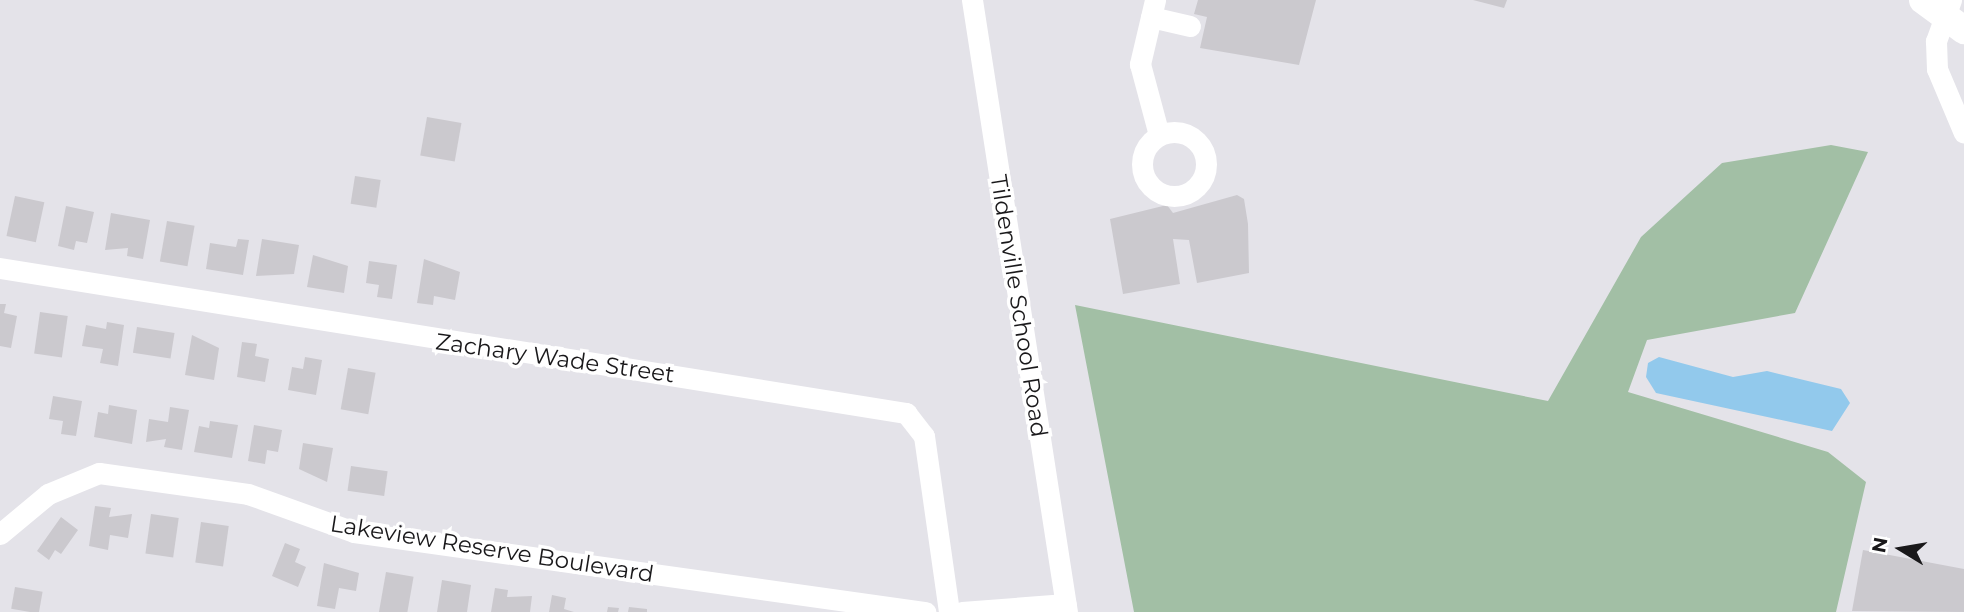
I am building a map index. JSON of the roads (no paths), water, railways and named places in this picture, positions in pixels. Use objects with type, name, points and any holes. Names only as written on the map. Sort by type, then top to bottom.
[{"type":"main road","points":[[1923,0],[1953,16]]},
{"type":"street","name":"Tildenville School Road","points":[[972,0],[1066,608]]},
{"type":"street","points":[[1159,135],[1140,64],[1153,9],[1190,26]]},
{"type":"street","points":[[1953,16],[1936,41],[1937,69],[1964,133]]},
{"type":"street","name":"Zachary Wade Street","points":[[0,268],[906,413],[924,436],[949,612]]},
{"type":"street","name":"Lakeview Reserve Boulevard","points":[[0,534],[48,494],[99,473],[248,494],[354,532],[925,612]]},
{"type":"street","points":[[962,612],[1066,608]]},
{"type":"water","points":[[1659,357],[1733,377],[1767,371],[1841,389],[1850,403],[1832,431],[1656,393],[1646,377],[1648,363]]}]
